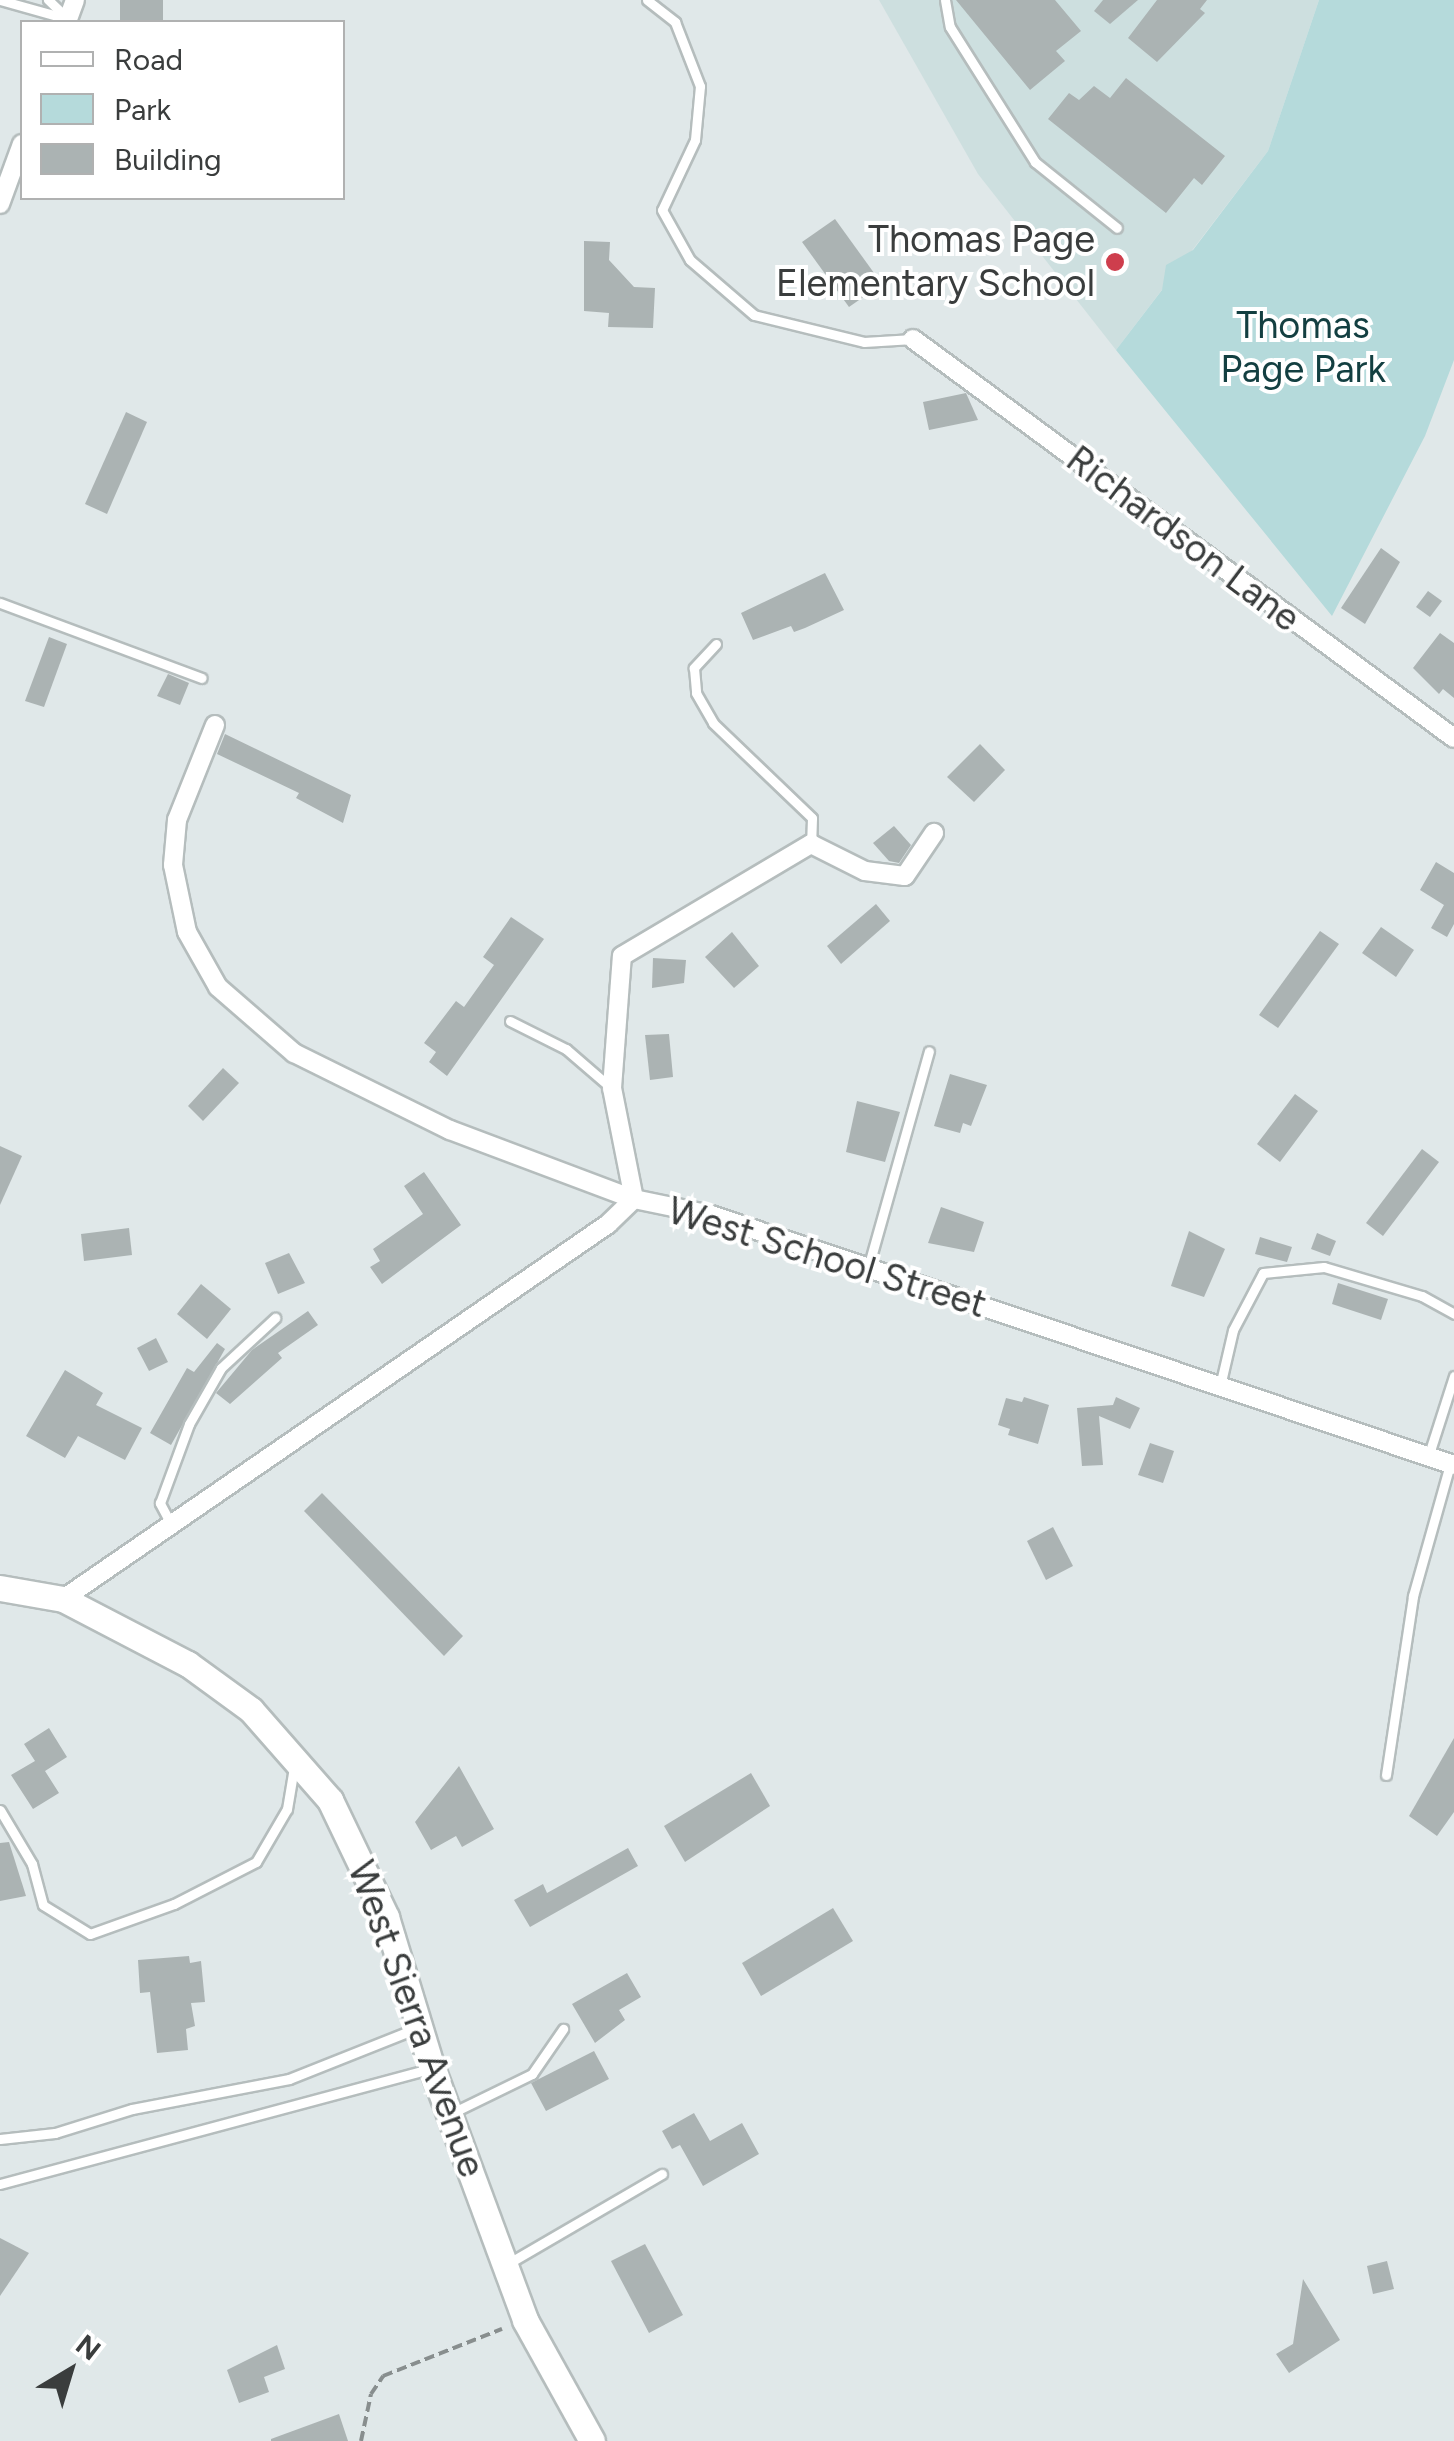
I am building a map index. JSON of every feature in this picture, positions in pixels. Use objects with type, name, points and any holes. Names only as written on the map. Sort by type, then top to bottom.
[{"type":"main road","name":"West Sierra Avenue","points":[[0,1588],[63,1599],[188,1664],[251,1710],[296,1754],[330,1800],[386,1918],[432,2068],[525,2320],[592,2441]]},
{"type":"street","points":[[0,204],[20,149]]},
{"type":"street","name":"Richardson Lane","points":[[913,339],[1454,738]]},
{"type":"street","points":[[215,725],[176,820],[173,866],[187,932],[218,987],[294,1053],[450,1130],[634,1199]]},
{"type":"street","points":[[634,1199],[612,1088],[622,956],[810,844],[865,871],[905,876],[934,833]]},
{"type":"street","name":"West School Street","points":[[63,1599],[608,1224],[634,1199],[711,1215],[1452,1465]]},
{"type":"lane","points":[[0,0],[64,20]]},
{"type":"lane","points":[[48,0],[66,20]]},
{"type":"lane","points":[[646,0],[675,22],[700,86],[695,140],[662,210],[690,260],[754,315],[864,342],[913,339]]},
{"type":"lane","points":[[945,0],[950,27],[1035,162],[1118,228]]},
{"type":"lane","points":[[0,603],[202,678]]},
{"type":"lane","points":[[716,644],[694,668],[696,693],[713,723],[812,818],[810,844]]},
{"type":"lane","points":[[510,1020],[566,1049],[612,1088]]},
{"type":"lane","points":[[868,1268],[929,1051]]},
{"type":"lane","points":[[1220,1386],[1233,1330],[1264,1274],[1324,1267],[1422,1296],[1454,1314]]},
{"type":"lane","points":[[171,1524],[160,1502],[189,1424],[221,1368],[275,1318]]},
{"type":"lane","points":[[1428,1456],[1454,1376]]},
{"type":"lane","points":[[1386,1774],[1413,1596],[1452,1465]]},
{"type":"lane","points":[[0,1810],[32,1864],[43,1905],[90,1934],[174,1904],[256,1862],[287,1810],[296,1754]]},
{"type":"lane","points":[[0,2138],[55,2133],[132,2109],[289,2079],[420,2027]]},
{"type":"lane","points":[[449,2114],[532,2074],[564,2029]]},
{"type":"lane","points":[[0,2184],[432,2068]]},
{"type":"lane","points":[[507,2264],[662,2174]]},
{"type":"path","points":[[361,2441],[370,2394],[384,2376],[525,2320]]},
{"type":"shaded area","name":"Thomas Page Elementary School","points":[[879,0],[1319,0],[1268,151],[1116,350],[978,174]]},
{"type":"green space","name":"Thomas Page Park","points":[[1319,0],[1454,0],[1454,360],[1425,436],[1332,616],[1116,350],[1162,290],[1166,265],[1193,250],[1268,151]]},
{"type":"building","points":[[120,0],[163,0],[163,20],[120,20]]},
{"type":"building","points":[[956,0],[1055,0],[1081,31],[1056,51],[1065,61],[1030,90]]},
{"type":"building","points":[[1103,0],[1138,0],[1110,24],[1094,11]]},
{"type":"building","points":[[1157,0],[1207,0],[1200,9],[1205,13],[1157,62],[1128,38]]},
{"type":"building","points":[[1126,78],[1225,156],[1202,185],[1194,178],[1166,213],[1048,119],[1069,93],[1079,100],[1094,86],[1110,98]]},
{"type":"building","points":[[835,219],[882,284],[849,307],[802,242]]},
{"type":"building","points":[[584,241],[610,242],[609,260],[634,287],[655,288],[653,328],[608,327],[609,313],[584,311]]},
{"type":"building","points":[[966,393],[978,420],[929,430],[923,402]]},
{"type":"building","points":[[126,412],[147,422],[107,514],[85,504]]},
{"type":"building","points":[[1381,548],[1400,562],[1365,624],[1341,608]]},
{"type":"building","points":[[825,573],[844,610],[794,632],[791,626],[753,640],[741,613]]},
{"type":"building","points":[[1428,591],[1442,601],[1430,617],[1416,607]]},
{"type":"building","points":[[1440,633],[1454,643],[1454,698],[1443,689],[1439,694],[1413,668]]},
{"type":"building","points":[[49,637],[67,644],[44,707],[25,701]]},
{"type":"building","points":[[168,674],[189,683],[180,705],[157,696]]},
{"type":"building","points":[[225,734],[351,795],[343,823],[296,798],[299,793],[217,754]]},
{"type":"building","points":[[980,744],[1005,770],[974,802],[947,777]]},
{"type":"building","points":[[894,826],[911,845],[899,863],[889,861],[873,843]]},
{"type":"building","points":[[1436,862],[1454,873],[1454,924],[1447,937],[1431,928],[1444,905],[1420,890]]},
{"type":"building","points":[[876,904],[890,921],[841,964],[827,946]]},
{"type":"building","points":[[511,917],[544,939],[447,1076],[429,1062],[436,1052],[424,1043],[456,1001],[464,1007],[494,965],[483,957]]},
{"type":"building","points":[[1381,927],[1414,950],[1396,977],[1362,953]]},
{"type":"building","points":[[1320,931],[1339,944],[1278,1028],[1259,1015]]},
{"type":"building","points":[[732,932],[759,966],[734,988],[705,957]]},
{"type":"building","points":[[653,958],[686,960],[684,983],[652,988]]},
{"type":"building","points":[[669,1034],[673,1077],[650,1080],[645,1035]]},
{"type":"building","points":[[223,1068],[239,1083],[203,1121],[188,1106]]},
{"type":"building","points":[[950,1074],[987,1085],[971,1126],[963,1123],[960,1133],[934,1126]]},
{"type":"building","points":[[1295,1094],[1318,1111],[1280,1162],[1257,1144]]},
{"type":"building","points":[[857,1101],[900,1112],[885,1162],[846,1152]]},
{"type":"building","points":[[0,1146],[22,1156],[0,1205]]},
{"type":"building","points":[[1422,1149],[1439,1162],[1383,1236],[1366,1223]]},
{"type":"building","points":[[424,1172],[461,1225],[382,1284],[370,1267],[380,1261],[373,1249],[423,1214],[404,1186]]},
{"type":"building","points":[[941,1207],[984,1222],[974,1252],[928,1243]]},
{"type":"building","points":[[129,1228],[132,1255],[84,1261],[81,1234]]},
{"type":"building","points":[[1189,1231],[1225,1249],[1204,1297],[1171,1286]]},
{"type":"building","points":[[1317,1233],[1336,1241],[1330,1256],[1311,1249]]},
{"type":"building","points":[[1260,1237],[1292,1247],[1287,1262],[1255,1254]]},
{"type":"building","points":[[289,1253],[305,1283],[278,1294],[265,1263]]},
{"type":"building","points":[[1338,1283],[1388,1299],[1381,1320],[1332,1304]]},
{"type":"building","points":[[201,1284],[231,1309],[207,1339],[177,1314]]},
{"type":"building","points":[[308,1311],[318,1325],[278,1353],[282,1358],[230,1404],[216,1393],[252,1350]]},
{"type":"building","points":[[156,1338],[168,1362],[149,1371],[137,1348]]},
{"type":"building","points":[[217,1343],[225,1349],[171,1445],[150,1433],[187,1368],[194,1372]]},
{"type":"building","points":[[65,1370],[103,1393],[96,1405],[142,1428],[125,1460],[78,1436],[65,1458],[26,1436]]},
{"type":"building","points":[[1024,1397],[1049,1405],[1038,1444],[1008,1435],[1010,1429],[998,1425],[1006,1398],[1022,1402]]},
{"type":"building","points":[[1116,1397],[1140,1408],[1130,1429],[1099,1416],[1103,1465],[1082,1466],[1077,1408],[1113,1405]]},
{"type":"building","points":[[1150,1443],[1174,1451],[1163,1483],[1138,1475]]},
{"type":"building","points":[[322,1493],[463,1636],[444,1656],[304,1511]]},
{"type":"building","points":[[1053,1527],[1073,1566],[1046,1580],[1027,1541]]},
{"type":"building","points":[[49,1728],[67,1757],[45,1771],[59,1793],[33,1809],[11,1775],[35,1761],[24,1744]]},
{"type":"building","points":[[1454,1738],[1454,1812],[1437,1836],[1409,1816]]},
{"type":"building","points":[[459,1766],[494,1829],[462,1847],[456,1836],[431,1850],[415,1822]]},
{"type":"building","points":[[751,1773],[770,1806],[685,1862],[664,1826]]},
{"type":"building","points":[[9,1842],[26,1896],[0,1901],[0,1843]]},
{"type":"building","points":[[628,1848],[638,1866],[530,1927],[514,1900],[543,1884],[547,1893]]},
{"type":"building","points":[[833,1908],[853,1941],[761,1996],[742,1963]]},
{"type":"building","points":[[189,1956],[190,1963],[201,1961],[205,2002],[191,2003],[195,2026],[186,2029],[188,2050],[157,2053],[150,1992],[140,1993],[138,1960]]},
{"type":"building","points":[[627,1973],[641,1997],[619,2010],[625,2020],[595,2043],[572,2004]]},
{"type":"building","points":[[594,2051],[609,2079],[546,2111],[531,2083]]},
{"type":"building","points":[[694,2113],[710,2141],[742,2123],[759,2154],[703,2186],[680,2145],[672,2149],[662,2131]]},
{"type":"building","points":[[0,2238],[29,2253],[0,2296]]},
{"type":"building","points":[[645,2244],[683,2315],[649,2333],[611,2261]]},
{"type":"building","points":[[1387,2261],[1394,2289],[1373,2294],[1367,2266]]},
{"type":"building","points":[[1303,2279],[1340,2340],[1289,2373],[1276,2354],[1293,2344]]},
{"type":"building","points":[[277,2345],[285,2369],[264,2377],[269,2392],[239,2403],[227,2370]]},
{"type":"building","points":[[339,2414],[348,2441],[271,2441],[271,2439]]},
{"type":"place","name":"Thomas Page Elementary School","points":[[1115,262]]}]
